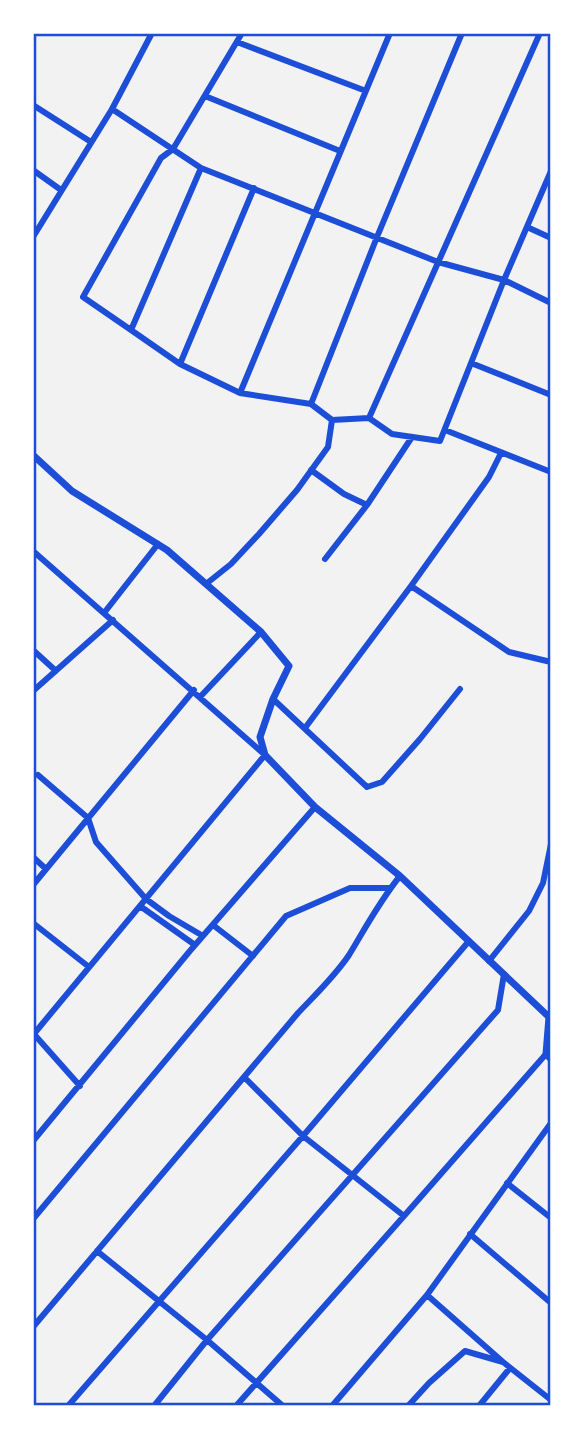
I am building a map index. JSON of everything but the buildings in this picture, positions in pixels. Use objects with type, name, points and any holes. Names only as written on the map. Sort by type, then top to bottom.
[{"type":"street","points":[[34,234],[112,109],[152,33]]},
{"type":"street","points":[[242,33],[173,149],[161,158],[83,297],[180,364],[240,393],[312,404],[332,421],[369,418],[392,435],[440,441],[503,280],[551,171]]},
{"type":"street","points":[[240,393],[390,33]]},
{"type":"street","points":[[312,404],[377,237],[462,33]]},
{"type":"street","points":[[369,418],[540,33]]},
{"type":"street","points":[[237,42],[366,91]]},
{"type":"street","points":[[205,96],[340,151]]},
{"type":"street","points":[[33,105],[91,142]]},
{"type":"street","points":[[112,109],[201,168],[438,262],[503,280],[551,303]]},
{"type":"street","points":[[131,330],[201,168]]},
{"type":"street","points":[[33,170],[61,190]]},
{"type":"street","points":[[180,364],[254,188]]},
{"type":"street","points":[[527,227],[551,237]]},
{"type":"street","points":[[471,363],[551,395]]},
{"type":"street","points":[[206,584],[231,564],[260,534],[311,470],[328,446],[332,421]]},
{"type":"street","points":[[445,430],[551,472]]},
{"type":"street","points":[[325,559],[367,505],[412,437]]},
{"type":"street","points":[[305,728],[411,586],[489,477],[502,453]]},
{"type":"street","points":[[33,456],[72,492],[158,544],[261,632],[289,666],[273,699],[260,737],[265,755]]},
{"type":"street","points":[[311,470],[344,494],[367,505]]},
{"type":"street","points":[[104,612],[158,544]]},
{"type":"street","points":[[33,551],[194,690],[265,755],[315,807],[400,876],[549,1017],[548,1057],[236,1406]]},
{"type":"street","points":[[411,586],[509,652],[551,662]]},
{"type":"street","points":[[33,691],[113,620]]},
{"type":"street","points":[[200,696],[261,632]]},
{"type":"street","points":[[33,650],[56,671]]},
{"type":"street","points":[[273,699],[367,787],[382,782],[460,689]]},
{"type":"street","points":[[33,885],[194,690]]},
{"type":"street","points":[[80,1086],[33,1034],[265,755]]},
{"type":"street","points":[[38,775],[88,818],[96,842],[146,899],[203,936]]},
{"type":"street","points":[[33,1141],[195,945],[315,807]]},
{"type":"street","points":[[489,961],[529,911],[549,868],[551,844]]},
{"type":"street","points":[[33,857],[46,869]]},
{"type":"street","points":[[33,1327],[298,1013],[326,985],[349,954],[366,922],[400,876]]},
{"type":"street","points":[[33,1219],[286,916],[350,888],[390,888]]},
{"type":"street","points":[[140,906],[195,945]]},
{"type":"street","points":[[33,923],[89,967]]},
{"type":"street","points":[[213,925],[253,956]]},
{"type":"street","points":[[68,1406],[469,941]]},
{"type":"street","points":[[154,1406],[207,1340],[498,1010],[504,975]]},
{"type":"street","points":[[244,1077],[303,1136],[404,1216]]},
{"type":"street","points":[[332,1406],[427,1295],[551,1123]]},
{"type":"street","points":[[544,1132],[551,1137]]},
{"type":"street","points":[[507,1183],[551,1218]]},
{"type":"street","points":[[470,1234],[551,1303]]},
{"type":"street","points":[[97,1251],[283,1406]]},
{"type":"street","points":[[427,1295],[551,1400]]},
{"type":"street","points":[[408,1406],[465,1351],[503,1362]]},
{"type":"street","points":[[478,1406],[510,1367]]}]
